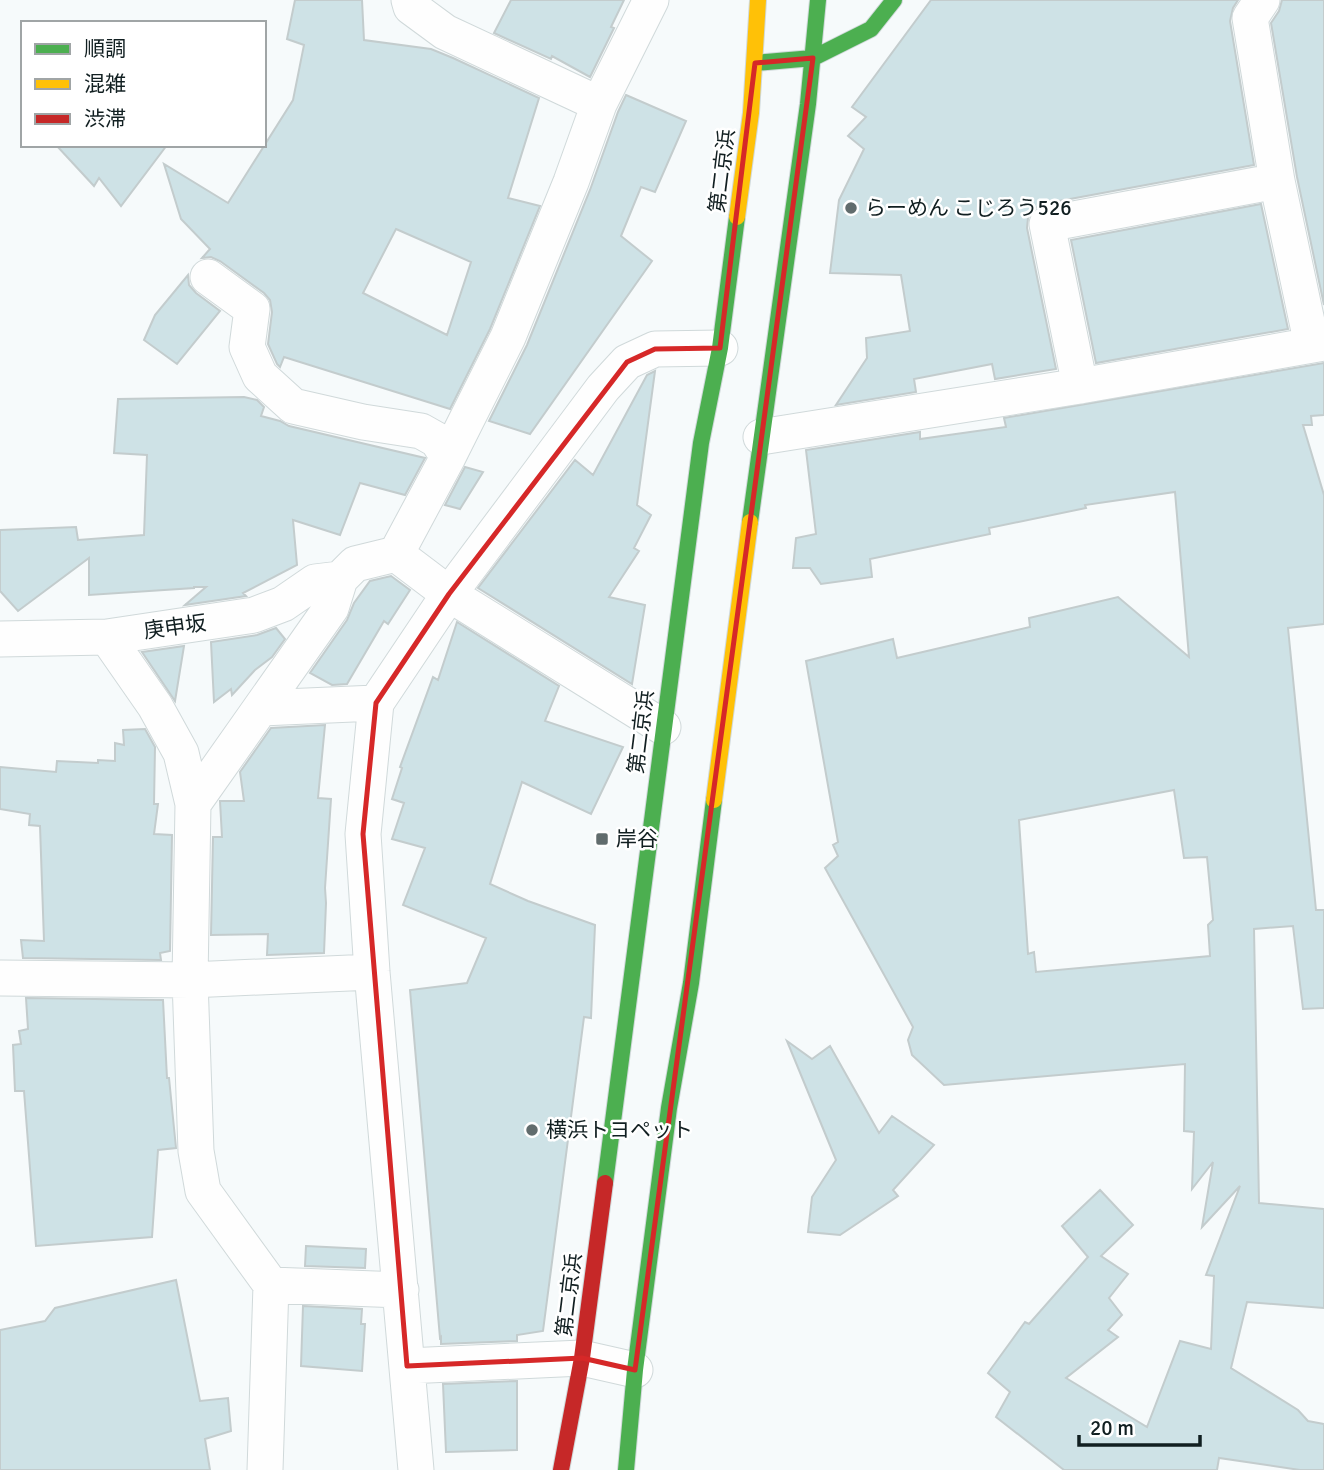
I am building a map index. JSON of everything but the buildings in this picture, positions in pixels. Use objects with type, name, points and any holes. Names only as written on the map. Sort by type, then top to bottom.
[{"type":"main road","name":"第二京浜","points":[[561,1470],[582,1358],[701,443],[720,348],[751,113],[758,0]]},
{"type":"main road","points":[[626,1470],[635,1370],[669,1108],[691,984],[813,58],[818,0]]},
{"type":"main road","points":[[755,63],[813,58],[871,29],[894,0]]},
{"type":"street","points":[[409,0],[411,7],[445,32],[599,104]]},
{"type":"street","points":[[651,0],[599,104],[508,337],[449,457],[396,554],[449,594],[663,727]]},
{"type":"street","points":[[761,437],[1080,386],[1318,344],[1277,181],[1250,18],[1262,0]]},
{"type":"street","points":[[1080,386],[1047,224],[1277,181]]},
{"type":"street","points":[[208,277],[251,309],[247,347],[260,376],[293,406],[363,422],[421,431],[436,440],[449,457]]},
{"type":"street","points":[[416,1470],[372,972],[363,834],[376,703],[449,594],[603,388],[627,362],[655,349],[720,348]]},
{"type":"street","name":"庚申坂","points":[[0,639],[107,637],[254,615],[283,604],[315,582],[340,579],[355,564],[396,554]]},
{"type":"street","points":[[193,804],[331,608],[340,579]]},
{"type":"street","points":[[107,637],[155,706],[181,753],[193,804],[190,980],[196,1151],[203,1191],[271,1285],[265,1470]]},
{"type":"street","points":[[261,708],[376,703]]},
{"type":"street","points":[[0,978],[190,980],[372,972]]},
{"type":"street","points":[[271,1285],[401,1290]]},
{"type":"street","points":[[407,1366],[582,1358],[635,1370]]},
{"type":"highlighted area","points":[[813,58],[635,1370],[582,1358],[407,1366],[363,834],[376,703],[449,594],[627,362],[655,349],[720,348],[755,63]]},
{"type":"traffic: fast","points":[[750,522],[808,104],[818,0]]},
{"type":"traffic: fast","points":[[755,63],[813,58],[871,29],[894,0]]},
{"type":"traffic: fast","points":[[605,1183],[701,443],[720,348],[737,217]]},
{"type":"traffic: fast","points":[[626,1470],[635,1370],[669,1108],[691,983],[714,800]]},
{"type":"traffic: slow","points":[[737,217],[751,113],[758,0]]},
{"type":"traffic: slow","points":[[714,800],[750,522]]},
{"type":"traffic: jam","points":[[561,1470],[582,1358],[605,1183]]},
{"type":"place","name":"らーめん こじろう526","points":[[851,208]]},
{"type":"place","name":"岸谷","points":[[602,839]]},
{"type":"place","name":"横浜トヨペット","points":[[532,1130]]}]
